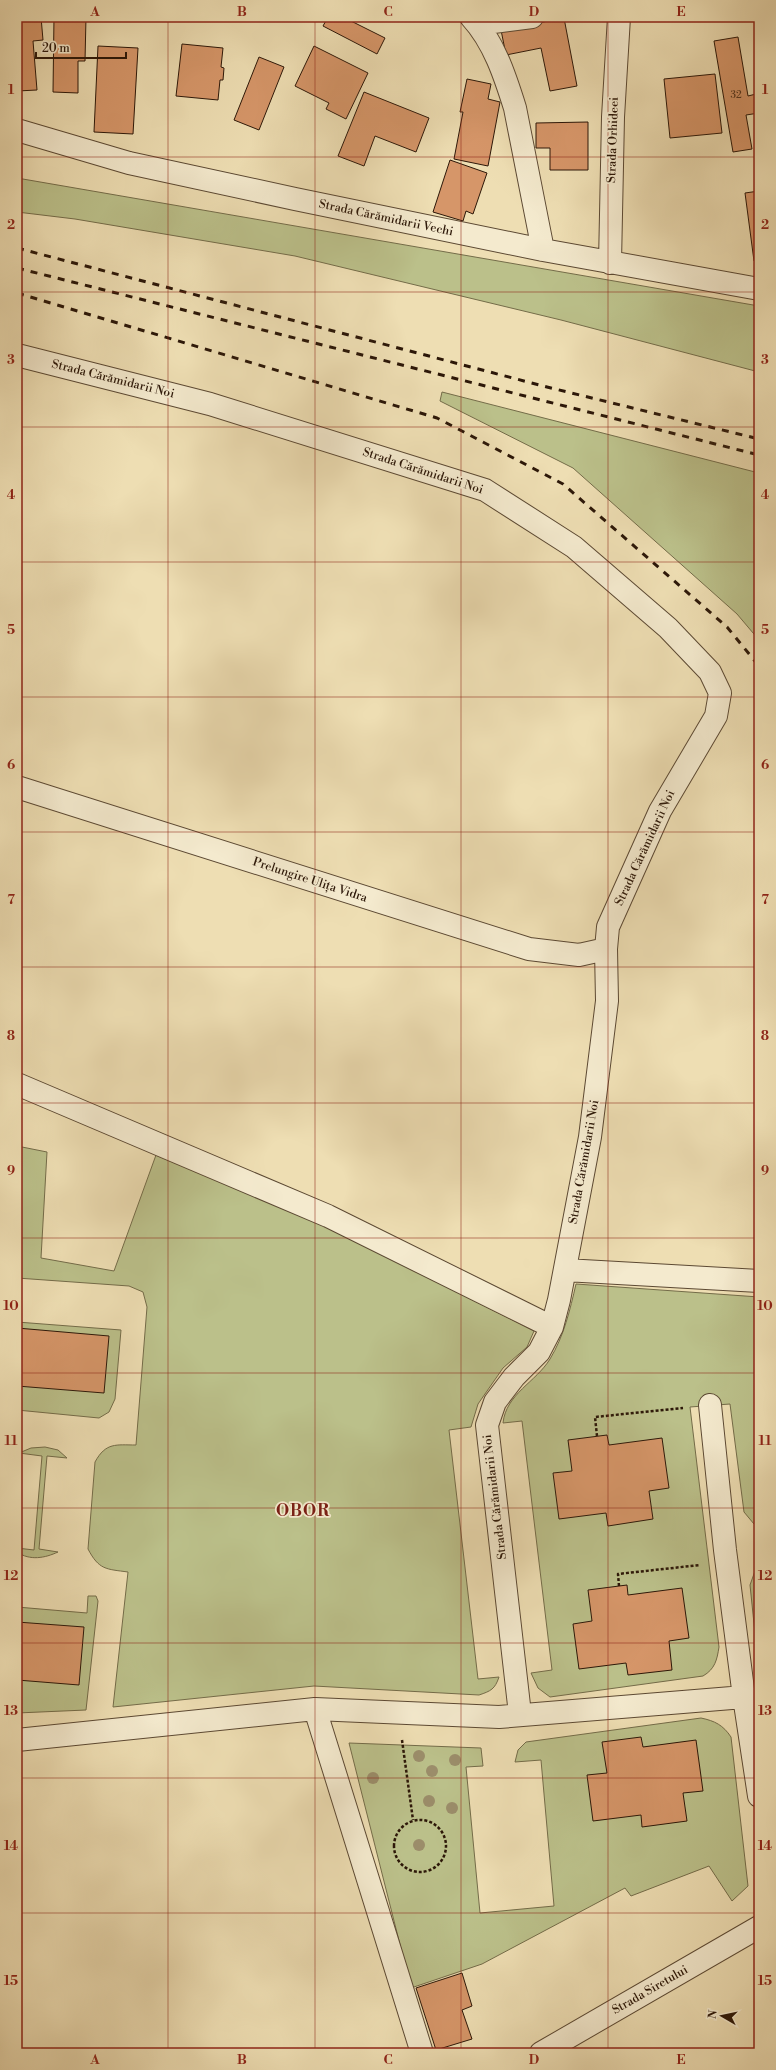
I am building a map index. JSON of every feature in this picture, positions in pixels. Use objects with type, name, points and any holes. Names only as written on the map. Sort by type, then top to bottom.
[{"type":"street","points":[[474,21],[532,17]]},
{"type":"street","name":"Strada Orhideei","points":[[610,263],[612,117],[619,17]]},
{"type":"street","points":[[474,21],[490,44],[499,63],[515,108],[543,250]]},
{"type":"street","name":"Strada Cărămidarii Vechi","points":[[17,130],[129,163],[543,250],[759,289]]},
{"type":"street","name":"Strada Cărămidarii Noi","points":[[17,355],[210,404],[485,490],[574,547],[668,628],[710,672],[720,693],[716,716],[660,811],[608,927],[606,949],[606,1009],[590,1137],[565,1270],[552,1327],[539,1352],[514,1377],[495,1402],[487,1425],[520,1714]]},
{"type":"street","name":"Prelungire Ulița Vidra","points":[[17,787],[529,949],[579,955],[606,949]]},
{"type":"street","points":[[17,1084],[328,1216],[552,1327]]},
{"type":"street","points":[[565,1270],[759,1281]]},
{"type":"street","points":[[710,1405],[726,1562],[759,1796]]},
{"type":"street","points":[[17,1740],[315,1708],[499,1717],[520,1714],[744,1697]]},
{"type":"street","points":[[315,1708],[422,2053]]},
{"type":"street","name":"Strada Siretului","points":[[541,2053],[759,1927]]},
{"type":"path","points":[[598,1436],[596,1417],[710,1405]]},
{"type":"path","points":[[619,1586],[618,1574],[726,1562]]},
{"type":"path","points":[[398,1712],[413,1820]]},
{"type":"path","points":[[413,1820],[426,1820],[434,1824],[441,1830],[445,1839],[444,1856],[438,1864],[422,1872],[413,1871],[405,1867],[394,1853],[396,1835],[401,1827],[413,1820]]},
{"type":"green space","points":[[17,178],[759,306],[759,372],[561,320],[295,256],[75,219],[17,212]]},
{"type":"green space","points":[[442,392],[759,473],[759,640],[737,614],[573,468],[440,401]]},
{"type":"green space","points":[[17,1146],[47,1152],[41,1258],[114,1271],[156,1155],[327,1226],[534,1331],[527,1347],[503,1368],[478,1404],[471,1427],[449,1430],[478,1679],[499,1677],[492,1689],[479,1695],[314,1686],[113,1707],[128,1572],[109,1569],[100,1565],[88,1549],[95,1462],[103,1451],[112,1446],[136,1445],[147,1307],[143,1292],[129,1286],[17,1278]]},
{"type":"green space","points":[[576,1284],[759,1297],[759,1525],[754,1524],[744,1512],[730,1404],[690,1407],[719,1647],[715,1664],[703,1676],[550,1697],[538,1688],[531,1673],[552,1670],[522,1421],[503,1423],[505,1413],[515,1396],[544,1367],[555,1350],[566,1323]]},
{"type":"green space","points":[[17,1322],[121,1330],[115,1399],[109,1412],[99,1418],[17,1410]]},
{"type":"green space","points":[[45,1447],[58,1450],[67,1458],[47,1456],[39,1549],[58,1552],[48,1556],[32,1558],[17,1552],[17,1548],[34,1550],[42,1456],[19,1453],[31,1448]]},
{"type":"green space","points":[[759,1568],[759,1672],[750,1585],[755,1571]]},
{"type":"green space","points":[[88,1596],[96,1596],[98,1601],[86,1710],[17,1713],[17,1607],[87,1613]]},
{"type":"green space","points":[[701,1718],[718,1724],[725,1729],[731,1737],[748,1886],[732,1901],[709,1866],[631,1896],[625,1888],[482,1964],[411,1988],[349,1743],[481,1748],[483,1766],[466,1767],[480,1913],[554,1906],[541,1760],[515,1762],[518,1750],[526,1742]]},
{"type":"building","points":[[17,17],[41,17],[43,40],[33,41],[37,90],[17,91]]},
{"type":"building","points":[[54,17],[86,17],[85,61],[78,61],[78,93],[53,92]]},
{"type":"building","points":[[328,17],[348,17],[347,19],[385,38],[377,54],[323,26]]},
{"type":"building","points":[[564,18],[577,86],[550,91],[541,48],[506,55],[501,30]]},
{"type":"building","points":[[738,37],[748,96],[756,94],[759,113],[746,115],[752,149],[733,152],[714,41]]},
{"type":"building","points":[[182,44],[223,48],[221,67],[224,68],[223,80],[220,80],[218,100],[176,96]]},
{"type":"building","points":[[98,46],[138,48],[133,134],[94,132]]},
{"type":"building","points":[[314,46],[368,73],[346,119],[326,109],[329,103],[295,86]]},
{"type":"building","points":[[259,57],[284,67],[259,130],[234,120]]},
{"type":"building","points":[[715,74],[722,133],[670,138],[664,79]]},
{"type":"building","points":[[467,79],[491,84],[488,99],[500,102],[488,166],[454,159],[463,112],[460,112]]},
{"type":"building","points":[[364,92],[429,118],[416,152],[375,136],[364,166],[338,156]]},
{"type":"building","points":[[588,122],[588,170],[550,170],[550,148],[536,148],[536,123]]},
{"type":"building","points":[[450,160],[487,173],[473,214],[466,211],[463,221],[433,212]]},
{"type":"building","points":[[759,191],[759,260],[754,261],[745,193]]},
{"type":"building","points":[[17,1328],[109,1336],[104,1393],[17,1386]]},
{"type":"building","points":[[607,1435],[609,1445],[662,1438],[669,1488],[649,1491],[653,1519],[608,1526],[606,1513],[559,1519],[553,1473],[572,1471],[568,1440]]},
{"type":"building","points":[[627,1585],[628,1595],[682,1588],[689,1638],[669,1641],[672,1670],[628,1675],[626,1663],[579,1669],[573,1624],[592,1621],[588,1590]]},
{"type":"building","points":[[17,1622],[84,1627],[79,1685],[17,1680]]},
{"type":"building","points":[[641,1737],[643,1747],[696,1740],[703,1791],[683,1793],[687,1821],[642,1827],[641,1815],[593,1821],[587,1775],[607,1773],[602,1742]]},
{"type":"building","points":[[462,1973],[472,2006],[462,2010],[472,2039],[436,2050],[416,1988]]},
{"type":"railway","points":[[17,248],[547,387],[759,439]]},
{"type":"railway","points":[[17,268],[759,455]]},
{"type":"railway","points":[[17,293],[437,418],[563,484],[727,627],[759,666]]},
{"type":"district","name":"OBOR","points":[[303,1511]]}]
